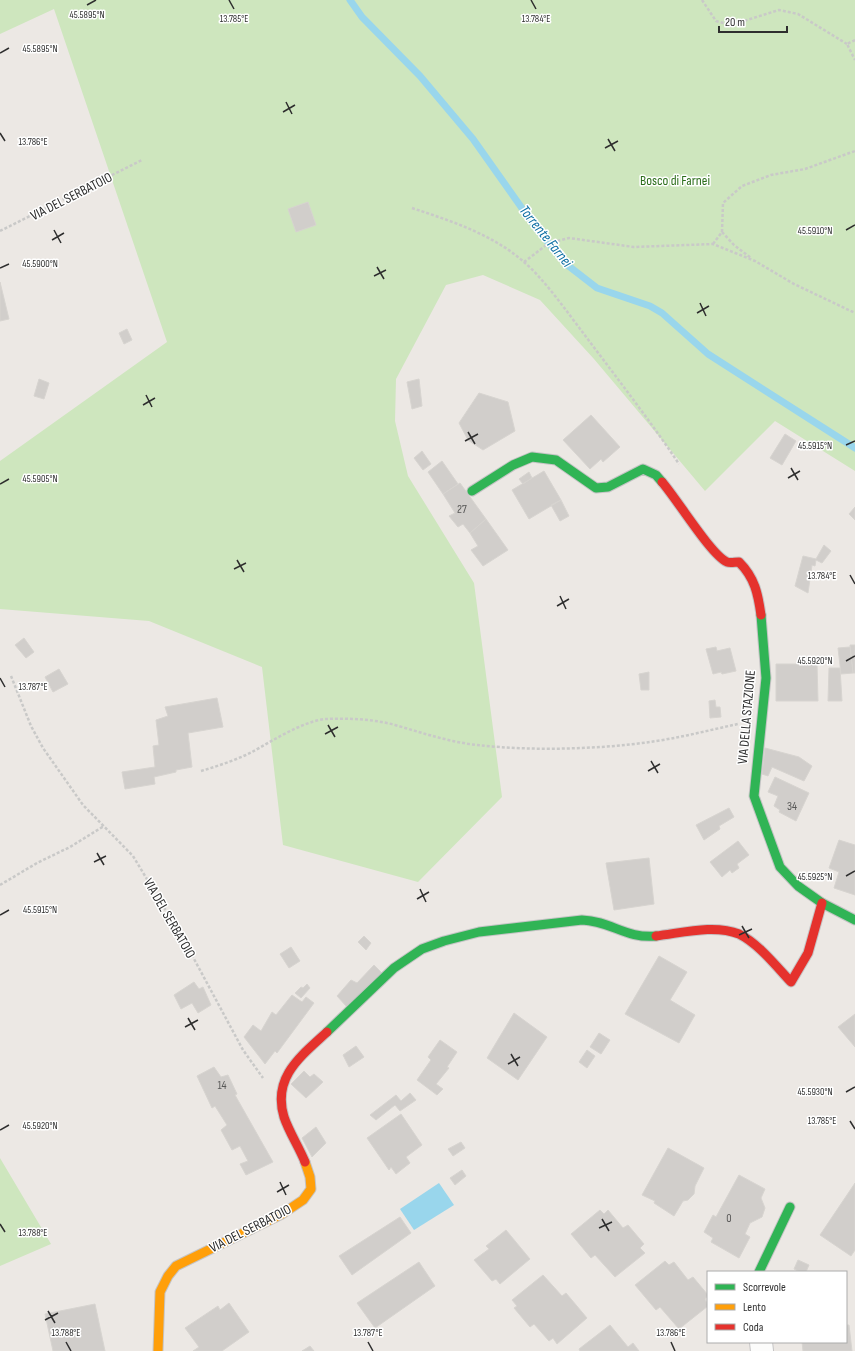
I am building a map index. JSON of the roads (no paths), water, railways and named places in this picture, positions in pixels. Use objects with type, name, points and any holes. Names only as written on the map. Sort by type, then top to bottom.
[{"type":"street","name":"VIA DELLA STAZIONE","points":[[472,491],[513,465],[532,457],[556,460],[596,488],[608,487],[643,469],[656,475],[674,495],[713,551],[727,562],[739,562],[748,571],[757,589],[762,618],[766,678],[754,796],[780,867],[798,886],[822,903],[855,920]]},
{"type":"street","name":"VIA DEL SERBATOIO","points":[[158,1351],[160,1292],[168,1276],[176,1266],[282,1214],[303,1200],[311,1188],[310,1177],[305,1161],[284,1117],[281,1094],[288,1072],[293,1064],[407,958],[431,945],[451,939],[505,928],[565,921],[591,920],[610,925],[629,935],[643,937],[664,934],[720,931],[738,934],[758,948],[791,982],[808,953],[822,903]]},
{"type":"street","points":[[759,1271],[790,1207]]},
{"type":"water","points":[[439,1183],[454,1205],[414,1230],[400,1209]]},
{"type":"waterway","name":"Torrente Farnei","points":[[350,0],[362,17],[420,76],[473,139],[536,228],[566,264],[597,288],[650,306],[662,313],[708,354],[855,448]]},
{"type":"park label","name":"Bosco di Farnei","points":[[675,180]]}]
